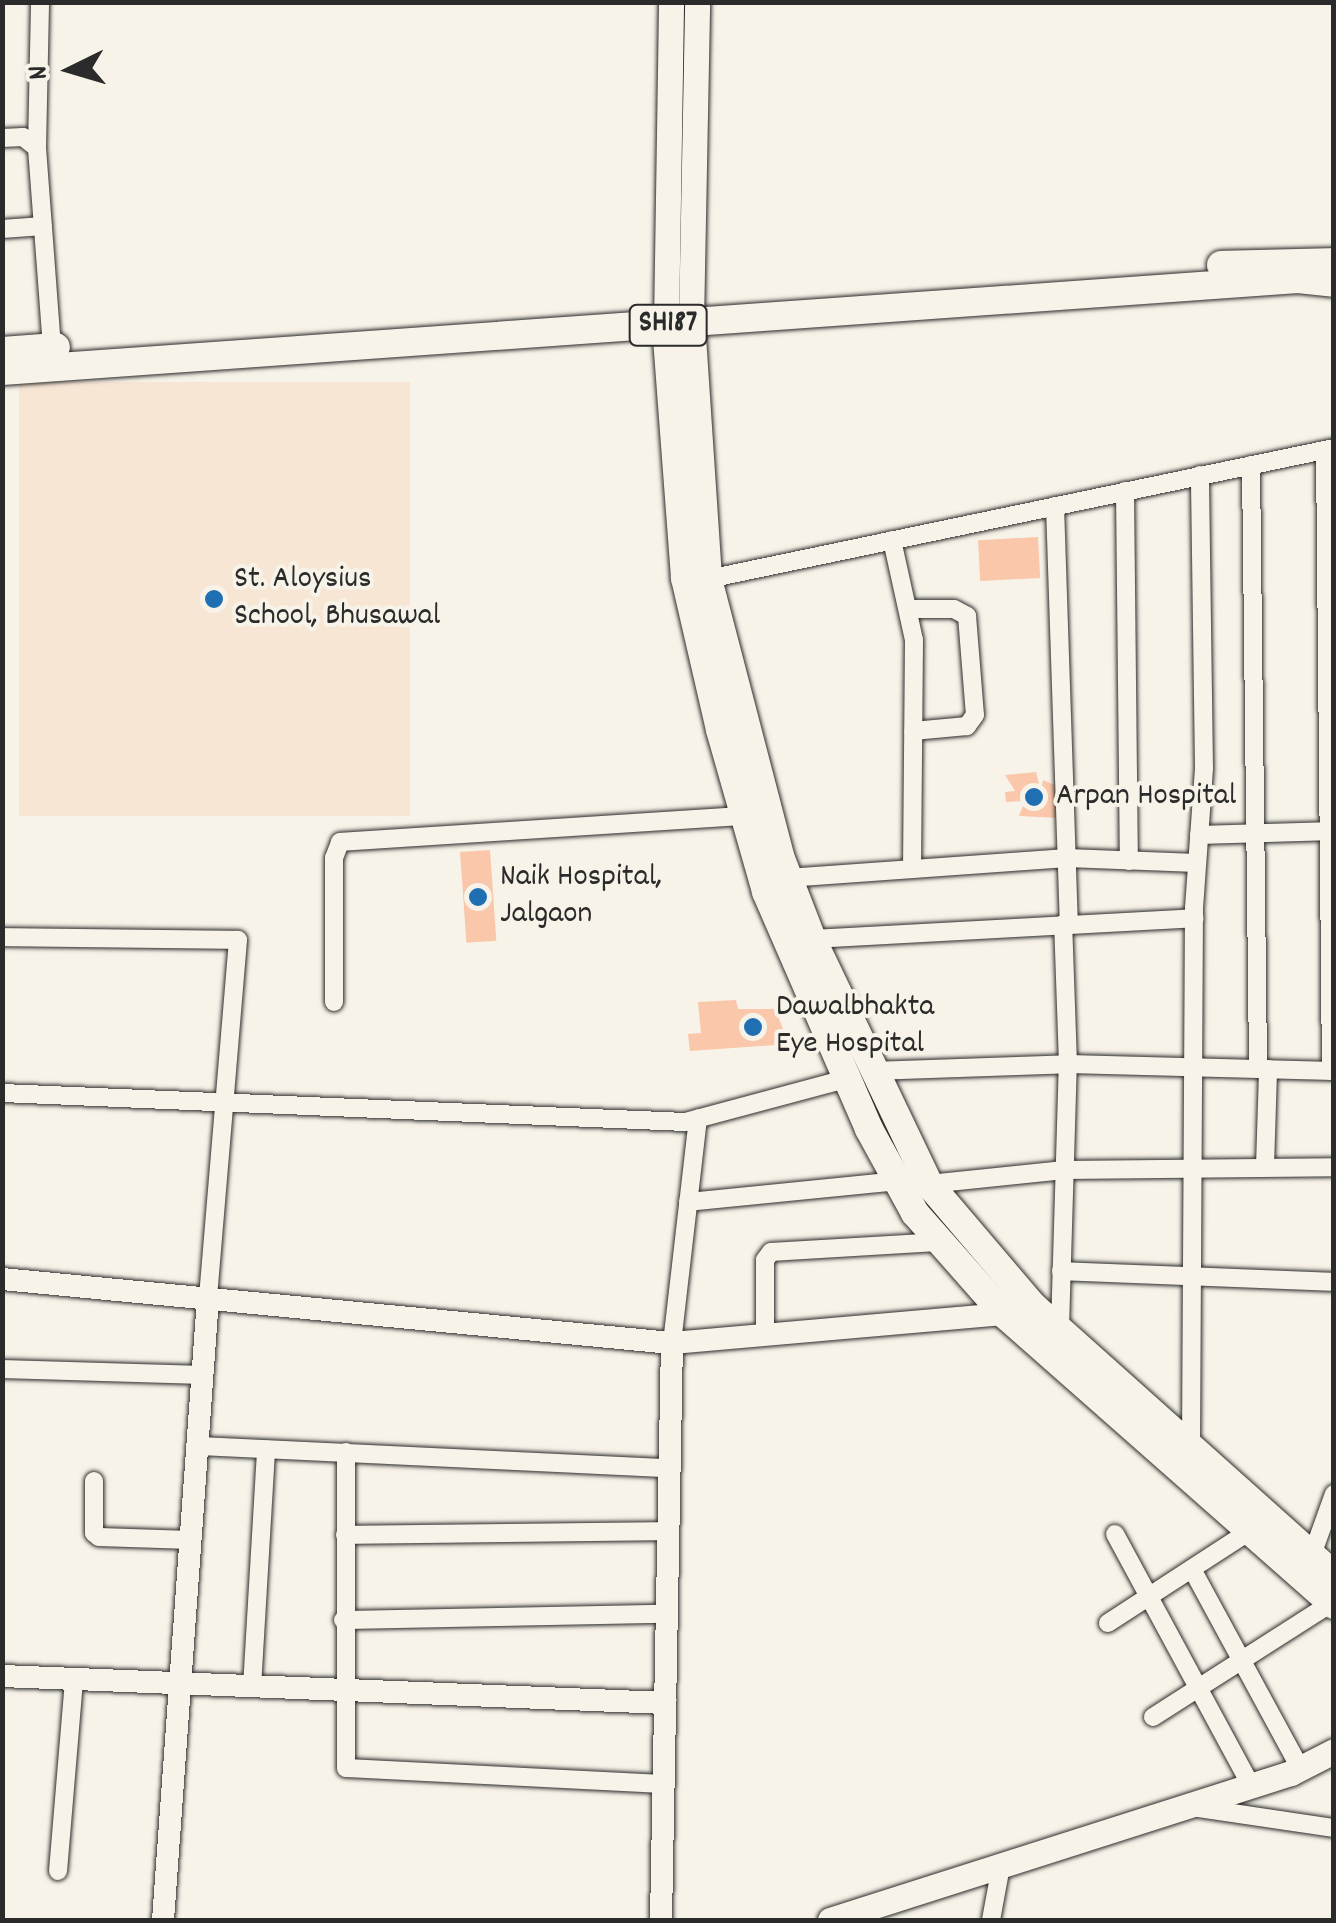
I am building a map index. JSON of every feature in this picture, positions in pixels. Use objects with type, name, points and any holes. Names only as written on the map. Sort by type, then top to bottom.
[{"type":"main road","points":[[672,2],[670,47],[685,578],[766,892],[845,1080],[898,1181],[941,1242],[1004,1314],[1250,1530],[1333,1594]]},
{"type":"main road","points":[[697,2],[678,315],[708,579],[787,878],[872,1071],[929,1184],[1033,1306],[1312,1555],[1333,1594]]},
{"type":"main road","points":[[670,47],[697,46]]},
{"type":"main road","name":"SH187","points":[[2,370],[1181,278],[1334,262]]},
{"type":"main road","name":"SH187","points":[[1267,271],[1334,282]]},
{"type":"main road","name":"SH187","points":[[2,351],[678,315]]},
{"type":"main road","points":[[830,1920],[1250,1786],[1334,1751]]},
{"type":"street","points":[[40,2],[37,148],[52,348]]},
{"type":"street","points":[[2,138],[23,137],[37,148]]},
{"type":"street","points":[[2,229],[43,226]]},
{"type":"street","points":[[708,579],[1329,449],[1332,1071],[1068,1064],[872,1071]]},
{"type":"street","points":[[1251,465],[1253,832],[1265,1167]]},
{"type":"street","points":[[1191,1446],[1200,475]]},
{"type":"street","points":[[1125,491],[1129,861]]},
{"type":"street","points":[[1055,506],[1067,858],[1068,1064],[1060,1328]]},
{"type":"street","points":[[892,540],[908,609],[913,731],[912,869]]},
{"type":"street","points":[[908,609],[954,609],[966,616],[975,715],[967,726],[913,731]]},
{"type":"street","points":[[334,1002],[334,858],[340,842],[744,816]]},
{"type":"street","points":[[1199,835],[1331,831]]},
{"type":"street","points":[[787,878],[1067,858],[1197,864]]},
{"type":"street","points":[[812,939],[1194,918]]},
{"type":"street","points":[[2,936],[238,940],[163,1920]]},
{"type":"street","points":[[2,1094],[698,1118],[845,1080]]},
{"type":"street","points":[[661,1920],[672,1343],[698,1118]]},
{"type":"street","points":[[929,1184],[1064,1170],[1334,1167]]},
{"type":"street","points":[[688,1202],[898,1181]]},
{"type":"street","points":[[765,1335],[765,1260],[771,1252],[941,1242]]},
{"type":"street","points":[[1061,1271],[1193,1280],[1334,1282]]},
{"type":"street","points":[[2,1279],[672,1343],[1004,1314]]},
{"type":"street","points":[[2,1369],[203,1375]]},
{"type":"street","points":[[198,1446],[669,1468]]},
{"type":"street","points":[[252,1687],[266,1449]]},
{"type":"street","points":[[346,1452],[342,1690],[344,1763],[351,1771],[664,1784]]},
{"type":"street","points":[[94,1481],[94,1533],[100,1538],[191,1540]]},
{"type":"street","points":[[1312,1555],[1334,1494]]},
{"type":"street","points":[[1108,1623],[1250,1530]]},
{"type":"street","points":[[344,1535],[668,1531]]},
{"type":"street","points":[[1115,1534],[1250,1786]]},
{"type":"street","points":[[1192,1569],[1300,1768]]},
{"type":"street","points":[[1154,1717],[1333,1594]]},
{"type":"street","points":[[343,1620],[666,1614]]},
{"type":"street","points":[[2,1676],[665,1703]]},
{"type":"street","points":[[58,1871],[74,1680]]},
{"type":"street","points":[[1186,1806],[1334,1828]]},
{"type":"street","points":[[990,1920],[1001,1866]]},
{"type":"shaded area","name":"St. Aloysius School, Bhusawal","points":[[19,382],[410,382],[410,816],[19,816]]},
{"type":"building","points":[[1038,537],[1040,578],[980,581],[978,540]]},
{"type":"building","points":[[1036,772],[1041,792],[1043,780],[1059,787],[1058,818],[1019,816],[1025,801],[1006,802],[1005,792],[1015,791],[1005,775]]},
{"type":"building","points":[[490,850],[496,941],[466,943],[460,852]]},
{"type":"building","points":[[736,1000],[738,1009],[775,1009],[789,1044],[690,1051],[688,1034],[701,1033],[698,1002]]},
{"type":"place","name":"St. Aloysius School, Bhusawal","points":[[214,599]]},
{"type":"place","name":"Arpan Hospital","points":[[1034,797]]},
{"type":"place","name":"Naik Hospital, Jalgaon","points":[[478,897]]},
{"type":"place","name":"Dawalbhakta Eye Hospital","points":[[753,1027]]}]
